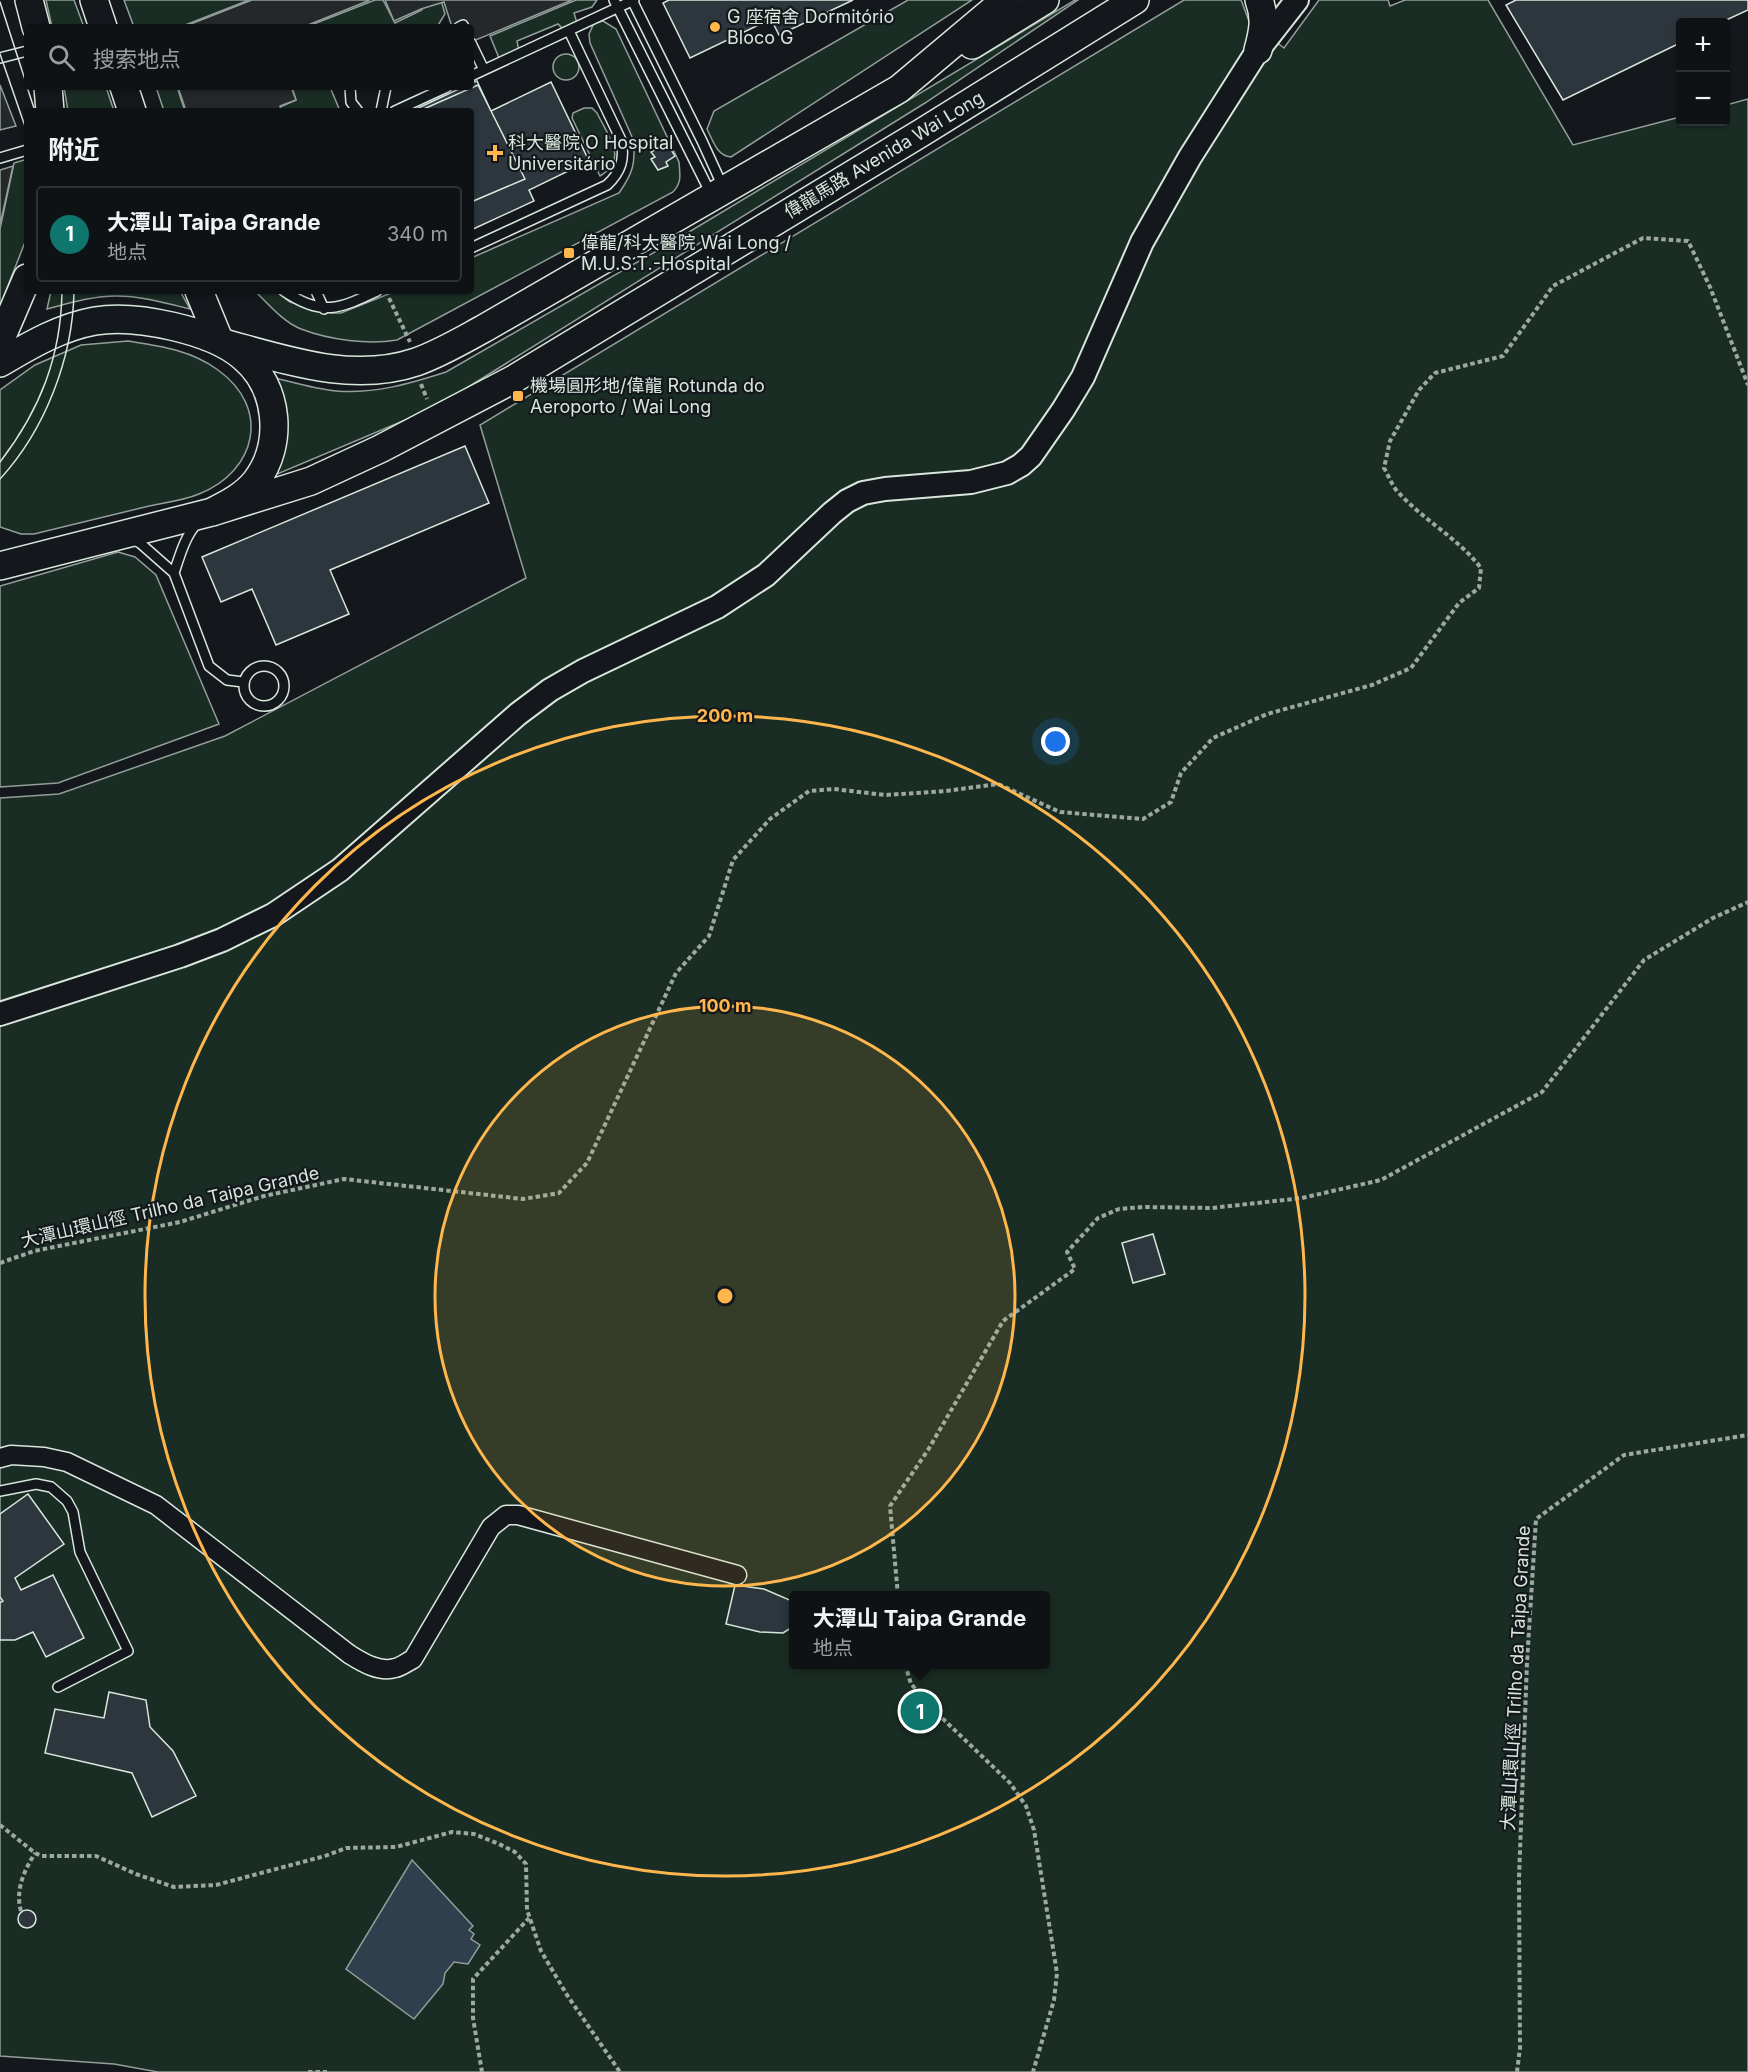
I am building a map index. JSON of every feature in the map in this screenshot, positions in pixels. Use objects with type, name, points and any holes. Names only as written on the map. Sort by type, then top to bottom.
[{"type":"main road","points":[[29,0],[35,24]]},
{"type":"main road","points":[[94,0],[102,24]]},
{"type":"main road","points":[[899,89],[1005,0]]},
{"type":"main road","points":[[0,363],[67,328],[96,321],[130,320],[164,324],[220,342],[317,367],[357,372],[415,362],[483,329],[899,89],[1045,0]]},
{"type":"main road","points":[[921,133],[1114,0]]},
{"type":"main road","name":"偉龍馬路 Avenida Wai Long","points":[[209,513],[311,481],[380,449],[513,379],[921,133],[1135,0]]},
{"type":"main road","points":[[1258,0],[1263,12],[1264,28],[1258,50]]},
{"type":"main road","points":[[48,90],[50,108]]},
{"type":"main road","points":[[125,90],[131,108]]},
{"type":"main road","points":[[0,341],[24,285]]},
{"type":"main road","points":[[0,566],[209,513],[236,500],[256,481],[269,457],[274,430],[272,403],[261,378],[244,357],[220,342],[200,294]]},
{"type":"main road","points":[[0,552],[31,557]]},
{"type":"street","points":[[0,1014],[180,957],[273,915],[340,870],[518,714],[550,690],[583,671],[717,607],[743,591],[778,565],[847,501],[863,493],[885,489],[971,482],[1007,473],[1021,465],[1042,442],[1075,391],[1142,242],[1190,157],[1258,50],[1297,0]]},
{"type":"street","points":[[0,1458],[12,1455],[59,1459],[156,1505],[349,1654],[364,1664],[380,1669],[394,1669],[412,1659],[491,1527],[506,1515],[518,1515],[737,1575]]},
{"type":"lane","points":[[474,75],[569,31],[616,4],[633,0],[702,141],[718,193]]},
{"type":"lane","points":[[616,4],[718,193]]},
{"type":"lane","points":[[474,247],[607,185],[616,177],[622,165],[621,140],[569,31]]},
{"type":"lane","points":[[474,49],[484,70]]},
{"type":"lane","points":[[0,58],[24,52]]},
{"type":"lane","points":[[348,90],[351,102],[356,108]]},
{"type":"lane","points":[[382,108],[385,90]]},
{"type":"lane","points":[[402,108],[440,90]]},
{"type":"lane","points":[[0,158],[24,151]]},
{"type":"lane","points":[[290,294],[324,309],[345,306],[371,294]]},
{"type":"lane","points":[[317,294],[324,309]]},
{"type":"lane","points":[[174,573],[182,548],[193,527],[209,513]]},
{"type":"lane","points":[[121,534],[140,543],[174,573],[209,666],[227,680],[243,682]]},
{"type":"lane","points":[[262,665],[269,666],[280,674],[284,686],[280,699],[268,706],[262,706],[255,704],[245,695],[243,682],[250,671],[262,665]]},
{"type":"lane","points":[[0,1491],[36,1484],[51,1487],[67,1501],[73,1512],[80,1552],[128,1651],[58,1687]]},
{"type":"path","name":"大潭山環山徑 Trilho da Taipa Grande","points":[[0,1263],[34,1251],[180,1222],[264,1197],[344,1179],[523,1199],[559,1193],[587,1163],[676,973],[709,936],[733,860],[770,819],[809,791],[834,789],[885,795],[946,791],[998,784],[1060,812],[1143,819],[1171,802],[1181,773],[1213,738],[1267,714],[1372,685],[1411,668],[1459,603],[1479,588],[1480,568],[1470,554],[1420,513],[1397,490],[1384,468],[1390,441],[1419,390],[1435,373],[1503,356],[1553,286],[1643,238],[1688,241],[1710,287],[1748,385]]},
{"type":"path","points":[[898,1591],[890,1506],[928,1450],[1003,1321],[1075,1269],[1067,1252],[1098,1218],[1119,1209],[1212,1208],[1302,1198],[1381,1180],[1542,1092],[1644,960],[1713,918],[1748,902]]},
{"type":"path","name":"大潭山環山徑 Trilho da Taipa Grande","points":[[1517,2072],[1520,2048],[1520,1856],[1527,1662],[1536,1519],[1624,1455],[1748,1435]]},
{"type":"path","points":[[906,1669],[911,1684],[916,1690],[1010,1784],[1026,1806],[1034,1830],[1057,1973],[1054,2001],[1033,2072]]},
{"type":"path","points":[[0,1825],[35,1853],[51,1857],[96,1856],[136,1874],[174,1887],[216,1885],[325,1856],[346,1848],[396,1847],[452,1832],[474,1834],[499,1844],[521,1858],[526,1864],[526,1910],[541,1951],[567,1995],[620,2072]]},
{"type":"path","points":[[21,1911],[19,1904],[23,1872],[35,1853]]},
{"type":"path","points":[[482,2072],[472,2018],[473,1979],[529,1918]]},
{"type":"path","points":[[308,2072],[327,2072]]},
{"type":"green space","points":[[46,0],[74,0],[83,24],[51,24]]},
{"type":"green space","points":[[124,0],[249,0],[188,24],[133,24]]},
{"type":"green space","points":[[375,0],[383,0],[395,23],[422,10],[418,0],[441,0],[445,14],[439,24],[314,24]]},
{"type":"green space","points":[[576,0],[597,0],[592,7],[574,13],[577,23],[563,29],[558,24],[517,41],[519,51],[499,58],[490,36]]},
{"type":"green space","points":[[908,0],[972,0],[731,157],[719,151],[707,129],[714,111]]},
{"type":"green space","points":[[1078,0],[925,103],[436,407],[275,475],[267,376],[319,389],[350,392],[391,387],[446,372],[674,241]]},
{"type":"green space","points":[[1184,0],[1241,0],[1249,21],[1284,48],[1319,0],[1388,0],[1390,6],[1405,0],[1488,0],[1573,145],[1676,118],[1676,126],[1730,126],[1730,104],[1748,99],[1748,2072],[158,2072],[114,2064],[0,2056],[0,798],[59,794],[225,736],[526,578],[480,425]]},
{"type":"green space","points":[[603,21],[616,29],[679,162],[679,182],[673,192],[397,340],[362,342],[312,333],[289,323],[258,294],[279,294],[290,302],[331,313],[341,313],[388,294],[474,294],[474,257],[619,193],[628,180],[634,161],[633,139],[590,43],[589,34],[594,23]]},
{"type":"green space","points":[[566,54],[575,58],[579,67],[575,76],[566,80],[557,76],[553,67],[557,58]]},
{"type":"green space","points":[[64,90],[107,90],[113,108],[68,108]]},
{"type":"green space","points":[[157,90],[178,90],[184,108],[163,108]]},
{"type":"green space","points":[[293,90],[331,90],[339,108],[280,108],[296,100]]},
{"type":"green space","points":[[584,108],[592,108],[597,113],[614,147],[613,162],[609,169],[600,176],[572,118],[573,113]]},
{"type":"green space","points":[[24,160],[24,245],[0,306],[0,229],[14,163]]},
{"type":"green space","points":[[50,294],[182,294],[190,309],[126,296],[107,296],[47,309]]},
{"type":"green space","points":[[128,341],[186,353],[208,363],[235,385],[246,402],[251,420],[250,438],[244,455],[234,470],[219,484],[199,494],[179,500],[34,534],[21,534],[0,527],[0,390],[35,365],[81,345]]},
{"type":"green space","points":[[118,552],[135,557],[156,575],[219,724],[58,783],[0,787],[0,586]]},
{"type":"shaded area","points":[[252,0],[370,0],[310,24],[191,24]]},
{"type":"shaded area","points":[[385,0],[572,0],[474,41],[474,24],[451,24],[444,2],[394,21]]},
{"type":"shaded area","points":[[0,85],[16,126],[0,130]]},
{"type":"shaded area","points":[[179,90],[292,90],[296,100],[280,106],[280,108],[185,108]]},
{"type":"shaded area","points":[[13,166],[2,216],[0,224],[0,170]]},
{"type":"water","points":[[412,1860],[473,1926],[469,1930],[474,1934],[471,1939],[480,1945],[468,1964],[454,1962],[445,1973],[443,1984],[414,2019],[346,1969]]},
{"type":"building","name":"G 座宿舍 Dormitório Bloco G","points":[[669,0],[853,0],[779,35],[771,19],[690,58],[663,3]]},
{"type":"building","points":[[1516,0],[1748,0],[1748,10],[1730,18],[1676,18],[1676,45],[1563,100],[1506,5]]},
{"type":"building","points":[[477,81],[491,111],[551,82],[589,161],[529,190],[534,201],[474,229],[474,108],[418,108],[457,90],[474,90],[474,82]]},
{"type":"building","points":[[478,85],[525,179],[474,201],[474,108],[426,108],[467,90],[474,90],[474,87]]},
{"type":"building","points":[[667,143],[675,156],[666,162],[668,166],[658,170],[651,159],[655,157],[651,152]]},
{"type":"building","points":[[465,446],[489,503],[330,570],[349,614],[276,645],[252,589],[221,602],[202,557]]},
{"type":"building","points":[[1153,1234],[1165,1274],[1133,1283],[1122,1243]]},
{"type":"building","points":[[28,1494],[64,1544],[15,1578],[21,1590],[53,1575],[84,1638],[46,1657],[33,1632],[15,1640],[0,1640],[0,1603],[3,1601],[0,1597],[0,1514]]},
{"type":"building","points":[[735,1585],[764,1589],[789,1600],[789,1629],[783,1633],[760,1632],[726,1624]]},
{"type":"building","points":[[109,1692],[146,1700],[150,1727],[173,1751],[196,1796],[152,1817],[132,1773],[45,1753],[55,1709],[104,1718]]},
{"type":"building","points":[[23,1910],[31,1910],[36,1915],[34,1926],[23,1928],[18,1923],[18,1915]]},
{"type":"tram line","points":[[0,2],[24,77]]},
{"type":"tram line","points":[[0,54],[24,123]]},
{"type":"tram line","points":[[28,90],[34,108]]},
{"type":"tram line","points":[[0,462],[26,423],[46,382],[58,338],[62,294]]},
{"type":"tram line","points":[[0,479],[30,438],[54,392],[68,342],[74,294]]},
{"type":"place","name":"G 座宿舍 Dormitório Bloco G","points":[[715,27]]},
{"type":"place","name":"科大醫院 O Hospital Universitário","points":[[495,153]]},
{"type":"place","name":"偉龍/科大醫院 Wai Long / M.U.S.T.-Hospital","points":[[569,253]]},
{"type":"place","name":"機場圓形地/偉龍 Rotunda do Aeroporto / Wai Long","points":[[518,396]]},
{"type":"place","name":"大潭山 Taipa Grande","points":[[920,1711]]}]
